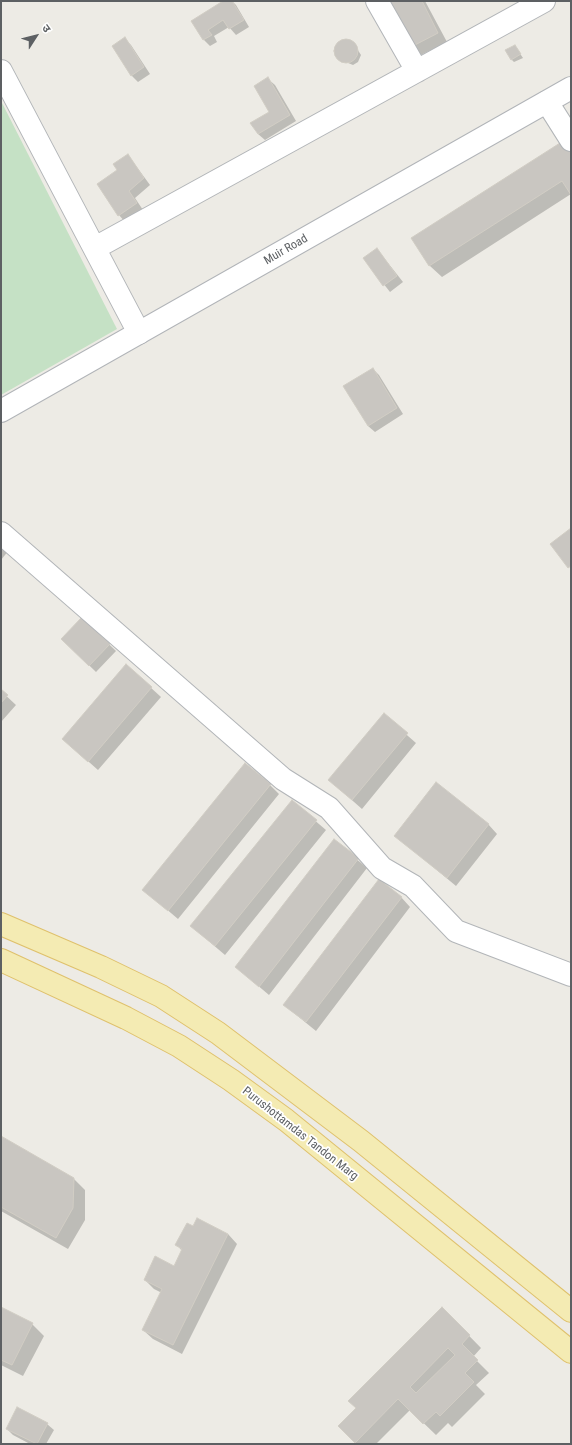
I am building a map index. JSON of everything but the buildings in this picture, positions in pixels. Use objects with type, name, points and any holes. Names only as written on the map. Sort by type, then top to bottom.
[{"type":"main road","points":[[1,924],[101,967],[161,996],[218,1033],[361,1141],[571,1311]]},
{"type":"main road","name":"Purushottamdas Tandon Marg","points":[[1,960],[126,1018],[179,1046],[231,1080],[286,1120],[571,1352]]},
{"type":"street","points":[[377,1],[417,71]]},
{"type":"street","points":[[95,248],[544,1]]},
{"type":"street","points":[[1,71],[139,333]]},
{"type":"street","name":"Muir Road","points":[[1,411],[571,88]]},
{"type":"street","points":[[547,102],[571,140]]},
{"type":"street","points":[[1,533],[283,779],[329,808],[382,868],[413,886],[456,931],[571,975]]},
{"type":"green space","points":[[1,101],[117,329],[1,395]]}]
